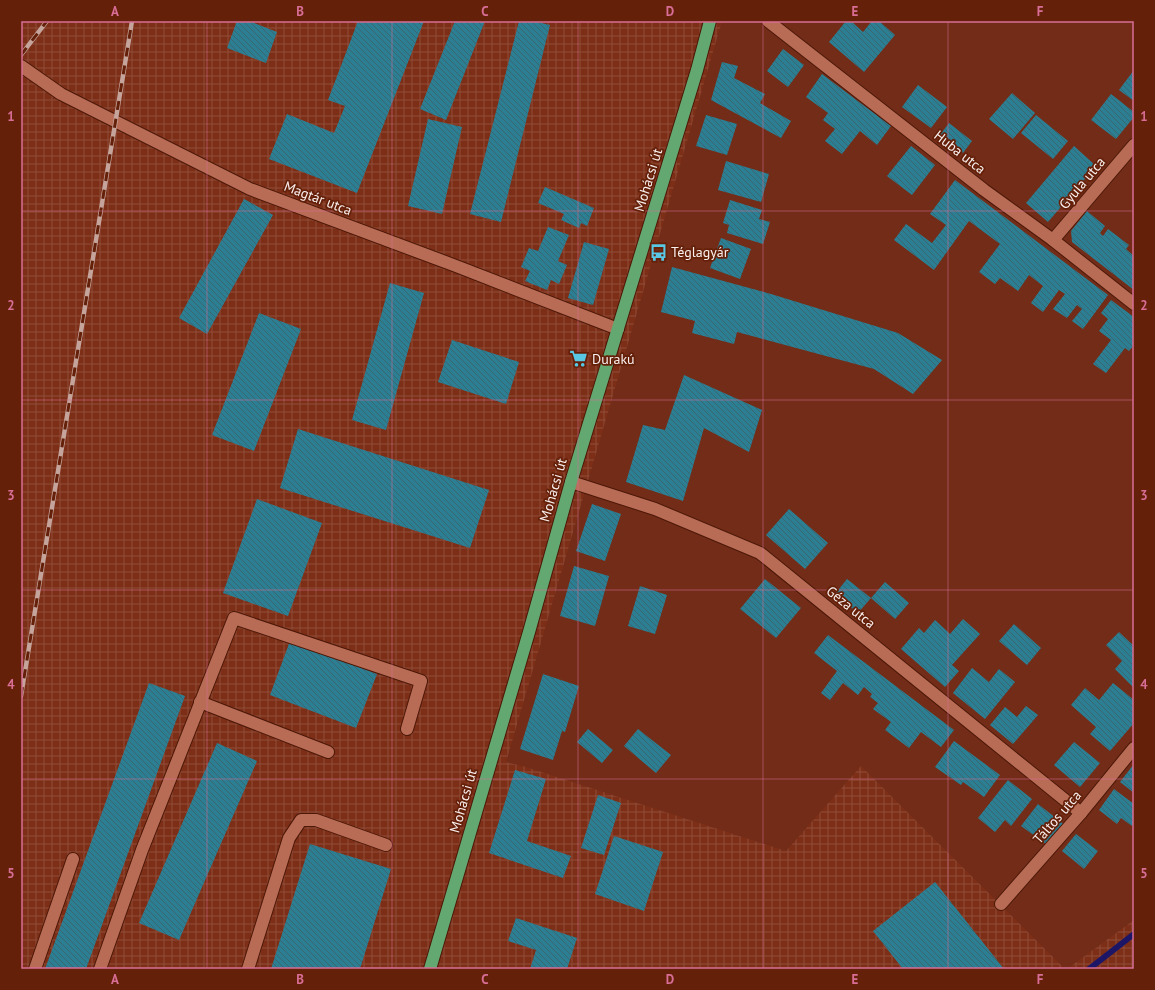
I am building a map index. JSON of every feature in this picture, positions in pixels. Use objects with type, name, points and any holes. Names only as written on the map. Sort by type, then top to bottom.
[{"type":"main road","name":"Mohácsi út","points":[[430,969],[529,632],[571,482],[697,70],[710,21]]},
{"type":"street","name":"Huba utca","points":[[768,21],[984,190],[1053,240],[1134,304]]},
{"type":"street","name":"Magtár utca","points":[[21,66],[61,94],[250,189],[456,266],[618,329]]},
{"type":"street","name":"Gyula utca","points":[[1053,240],[1134,145]]},
{"type":"street","name":"Géza utca","points":[[571,482],[655,509],[760,553],[1081,813]]},
{"type":"street","points":[[100,969],[142,850],[234,618],[421,681],[407,729]]},
{"type":"street","points":[[200,702],[328,752]]},
{"type":"street","name":"Táltos utca","points":[[1002,904],[1081,813],[1134,748]]},
{"type":"street","points":[[248,969],[289,838],[301,820],[316,820],[386,845]]},
{"type":"street","points":[[35,969],[73,859]]},
{"type":"shaded area","points":[[21,21],[722,21],[506,762],[526,767],[786,851],[861,766],[1065,969],[21,969]]},
{"type":"shaded area","points":[[1134,920],[1134,969],[1067,969]]},
{"type":"building","points":[[237,21],[249,21],[277,32],[266,63],[227,48]]},
{"type":"building","points":[[358,21],[424,21],[357,193],[269,159],[287,114],[334,133],[345,106],[328,100]]},
{"type":"building","points":[[455,21],[485,21],[446,120],[420,109]]},
{"type":"building","points":[[519,21],[533,21],[550,25],[501,222],[470,214]]},
{"type":"building","points":[[846,21],[851,21],[863,32],[872,21],[879,21],[895,35],[864,72],[829,42]]},
{"type":"building","points":[[783,49],[804,65],[788,87],[767,71]]},
{"type":"building","points":[[722,62],[738,66],[734,78],[765,94],[760,103],[791,121],[781,138],[711,100]]},
{"type":"building","points":[[1134,70],[1134,101],[1119,90]]},
{"type":"building","points":[[822,74],[891,126],[877,145],[860,131],[842,154],[825,141],[835,129],[823,120],[828,113],[806,97]]},
{"type":"building","points":[[918,85],[947,107],[931,128],[902,107]]},
{"type":"building","points":[[1012,93],[1035,113],[1013,139],[989,119]]},
{"type":"building","points":[[1111,94],[1134,112],[1134,117],[1116,139],[1091,120]]},
{"type":"building","points":[[706,115],[737,124],[727,155],[696,146]]},
{"type":"building","points":[[1036,115],[1068,141],[1053,159],[1021,133]]},
{"type":"building","points":[[428,119],[462,127],[442,214],[408,206]]},
{"type":"building","points":[[949,123],[972,141],[963,153],[940,135]]},
{"type":"building","points":[[911,146],[935,165],[912,195],[887,176]]},
{"type":"building","points":[[1074,146],[1096,166],[1048,222],[1026,203]]},
{"type":"building","points":[[726,161],[769,174],[761,202],[718,190]]},
{"type":"building","points":[[955,180],[1108,295],[1083,329],[1072,321],[1082,309],[1077,305],[1067,318],[1053,309],[1065,294],[1059,290],[1043,312],[1031,303],[1043,286],[1029,275],[1018,291],[1000,278],[995,284],[979,272],[1000,244],[969,221],[934,270],[894,240],[906,224],[932,243],[946,225],[930,214]]},
{"type":"building","points":[[545,187],[594,208],[587,226],[581,223],[579,228],[561,220],[564,214],[538,203]]},
{"type":"building","points":[[244,199],[273,215],[207,334],[179,318]]},
{"type":"building","points":[[730,200],[762,210],[759,219],[770,222],[763,244],[727,233],[729,225],[723,223]]},
{"type":"building","points":[[1087,211],[1105,226],[1100,233],[1103,236],[1108,229],[1129,245],[1126,249],[1134,256],[1134,290],[1072,242],[1071,231]]},
{"type":"building","points":[[548,227],[569,235],[558,261],[567,265],[559,284],[551,280],[547,290],[525,281],[530,271],[521,267],[529,248],[538,251]]},
{"type":"building","points":[[721,238],[751,249],[740,279],[710,268]]},
{"type":"building","points":[[584,242],[609,249],[593,305],[568,298]]},
{"type":"building","points":[[672,267],[771,294],[898,333],[942,360],[913,394],[874,369],[737,332],[734,344],[692,333],[695,321],[661,312]]},
{"type":"building","points":[[390,283],[424,293],[386,430],[352,420]]},
{"type":"building","points":[[1111,300],[1134,317],[1134,345],[1129,351],[1125,348],[1106,373],[1093,364],[1111,340],[1099,331],[1108,319],[1101,313]]},
{"type":"building","points":[[259,313],[301,329],[254,451],[212,435]]},
{"type":"building","points":[[452,340],[519,362],[506,404],[438,382]]},
{"type":"building","points":[[684,375],[762,410],[749,452],[704,428],[683,501],[626,482],[643,425],[665,430]]},
{"type":"building","points":[[298,429],[489,490],[470,548],[280,488]]},
{"type":"building","points":[[257,499],[322,523],[288,616],[223,593]]},
{"type":"building","points":[[592,504],[621,514],[605,561],[576,551]]},
{"type":"building","points":[[789,509],[828,543],[805,569],[766,535]]},
{"type":"building","points":[[574,566],[609,576],[595,626],[560,616]]},
{"type":"building","points":[[765,579],[801,608],[776,638],[740,609]]},
{"type":"building","points":[[847,579],[871,598],[858,613],[835,594]]},
{"type":"building","points":[[885,582],[909,603],[895,619],[871,598]]},
{"type":"building","points":[[640,586],[667,595],[655,634],[628,626]]},
{"type":"building","points":[[963,619],[980,634],[952,665],[959,671],[945,687],[901,649],[919,628],[924,633],[935,620],[950,634]]},
{"type":"building","points":[[1014,624],[1041,648],[1027,665],[999,641]]},
{"type":"building","points":[[1119,632],[1134,646],[1134,688],[1115,669],[1122,661],[1106,645]]},
{"type":"building","points":[[828,635],[954,730],[941,747],[921,732],[909,748],[885,730],[891,722],[873,709],[878,703],[870,697],[872,694],[864,687],[858,695],[843,683],[830,700],[821,693],[837,671],[814,653]]},
{"type":"building","points":[[290,641],[377,674],[356,728],[270,695]]},
{"type":"building","points":[[972,668],[989,682],[999,669],[1015,682],[985,719],[953,693]]},
{"type":"building","points":[[543,674],[579,686],[565,732],[562,731],[553,760],[520,749]]},
{"type":"building","points":[[149,683],[185,696],[86,969],[45,969]]},
{"type":"building","points":[[1113,683],[1134,700],[1134,723],[1110,751],[1090,734],[1096,727],[1071,705],[1085,688],[1099,700]]},
{"type":"building","points":[[1026,706],[1038,715],[1013,744],[990,725],[1005,707],[1017,717]]},
{"type":"building","points":[[588,729],[613,750],[602,763],[577,742]]},
{"type":"building","points":[[638,729],[671,755],[656,773],[624,746]]},
{"type":"building","points":[[954,741],[1000,775],[984,797],[963,782],[961,785],[935,767]]},
{"type":"building","points":[[1074,742],[1100,763],[1080,787],[1054,765]]},
{"type":"building","points":[[217,743],[257,761],[179,940],[139,923]]},
{"type":"building","points":[[1134,764],[1134,793],[1120,782]]},
{"type":"building","points":[[515,770],[546,779],[527,841],[571,856],[563,878],[489,853]]},
{"type":"building","points":[[1008,780],[1032,799],[1011,826],[1005,820],[995,832],[978,818]]},
{"type":"building","points":[[1114,789],[1134,804],[1134,823],[1132,826],[1121,818],[1117,824],[1099,810]]},
{"type":"building","points":[[598,795],[621,803],[604,855],[581,848]]},
{"type":"building","points":[[1038,804],[1066,826],[1050,847],[1021,826]]},
{"type":"building","points":[[1076,834],[1098,851],[1084,869],[1062,851]]},
{"type":"building","points":[[614,836],[663,852],[644,911],[595,894]]},
{"type":"building","points":[[310,844],[391,869],[360,969],[271,969]]},
{"type":"building","points":[[935,882],[1004,969],[903,969],[873,931]]},
{"type":"building","points":[[516,918],[577,938],[567,969],[530,969],[536,950],[508,941]]},
{"type":"waterway","points":[[1089,969],[1134,934]]},
{"type":"railway","points":[[21,55],[47,21]]},
{"type":"railway","points":[[21,696],[132,21]]},
{"type":"place","name":"Téglagyár","points":[[658,252]]},
{"type":"place","name":"Durakú","points":[[579,359]]}]
